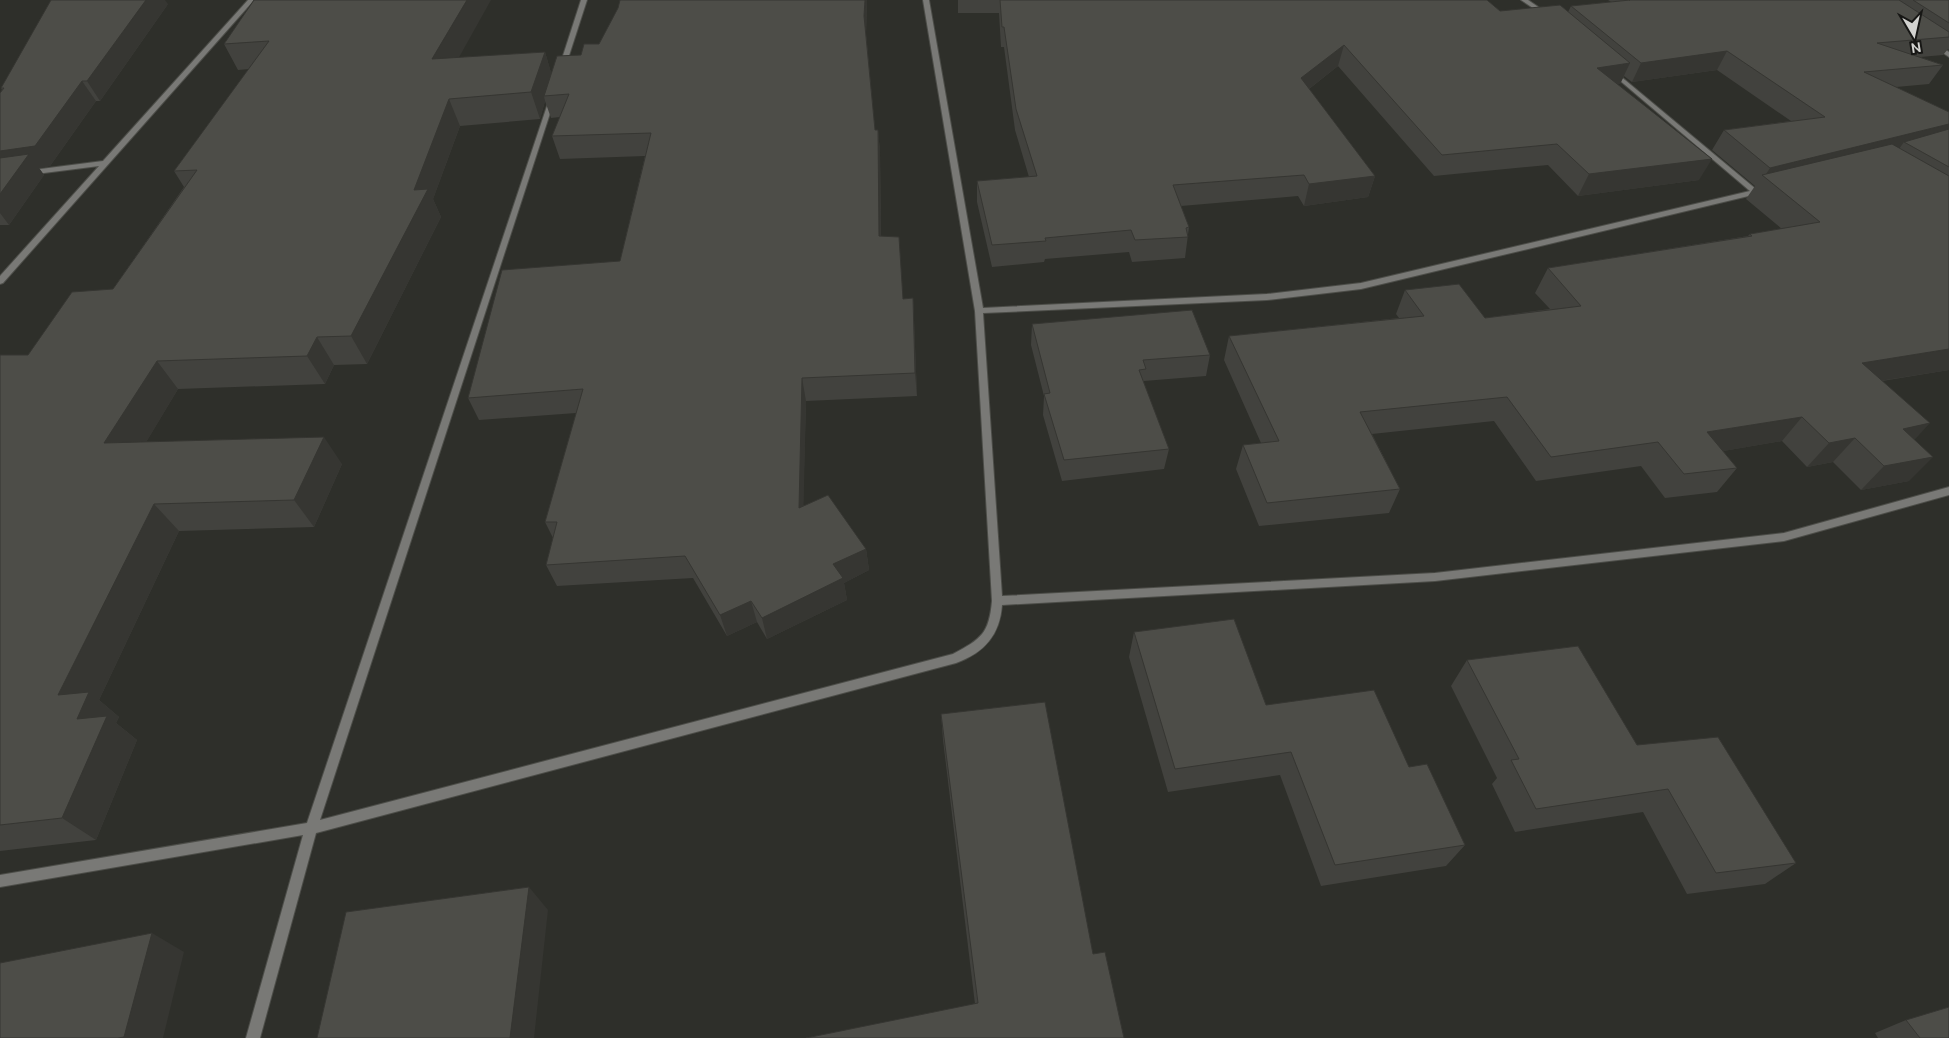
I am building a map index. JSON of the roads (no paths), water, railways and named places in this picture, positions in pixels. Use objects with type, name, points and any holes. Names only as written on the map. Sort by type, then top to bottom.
[{"type":"street","points":[[0,281],[250,0]]},
{"type":"street","points":[[253,1038],[311,828],[584,0]]},
{"type":"street","points":[[0,881],[311,828],[956,658],[979,646],[994,629],[997,620],[997,601],[979,311],[926,0]]},
{"type":"street","points":[[1524,0],[1554,22]]},
{"type":"street","points":[[1926,40],[1949,55]]},
{"type":"street","points":[[1606,66],[1755,192]]},
{"type":"street","points":[[19,174],[106,163]]},
{"type":"street","points":[[979,311],[1267,297],[1361,286],[1772,188]]},
{"type":"street","points":[[997,601],[1445,576],[1784,537],[1949,492]]}]
